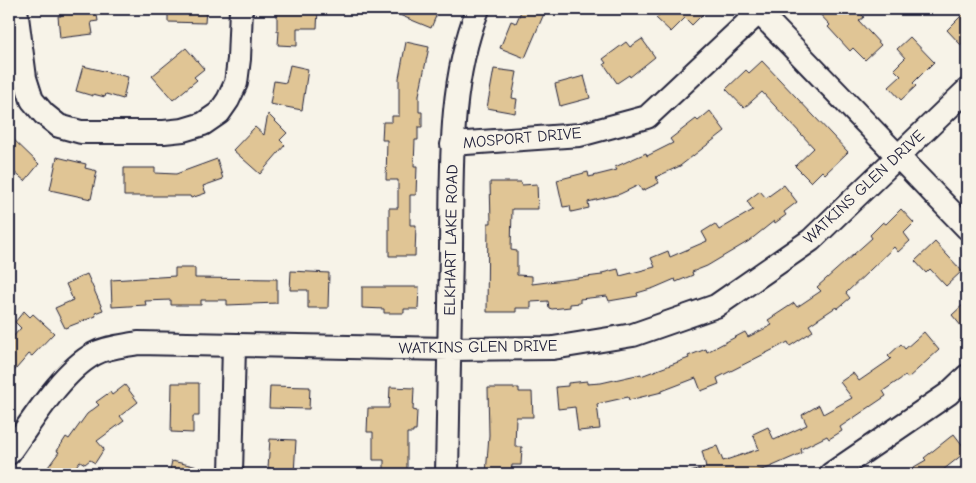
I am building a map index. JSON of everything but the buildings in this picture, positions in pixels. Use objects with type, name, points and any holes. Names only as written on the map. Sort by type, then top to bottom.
[{"type":"street","points":[[16,9],[25,78],[32,100],[44,114],[59,126],[81,132],[164,132],[184,130],[202,124],[219,113],[236,84],[241,9]]},
{"type":"street","name":"ELKHART LAKE ROAD","points":[[447,474],[452,144],[460,68],[470,28],[478,9]]},
{"type":"street","points":[[757,10],[967,228]]},
{"type":"street","name":"MOSPORT DRIVE","points":[[452,144],[580,135],[648,117],[757,10]]},
{"type":"street","name":"WATKINS GLEN DRIVE","points":[[9,453],[61,383],[73,370],[94,354],[111,348],[138,343],[449,349],[553,348],[633,334],[716,306],[811,240],[967,90]]},
{"type":"street","points":[[232,474],[234,344]]},
{"type":"street","points":[[831,474],[948,394],[967,376]]}]
